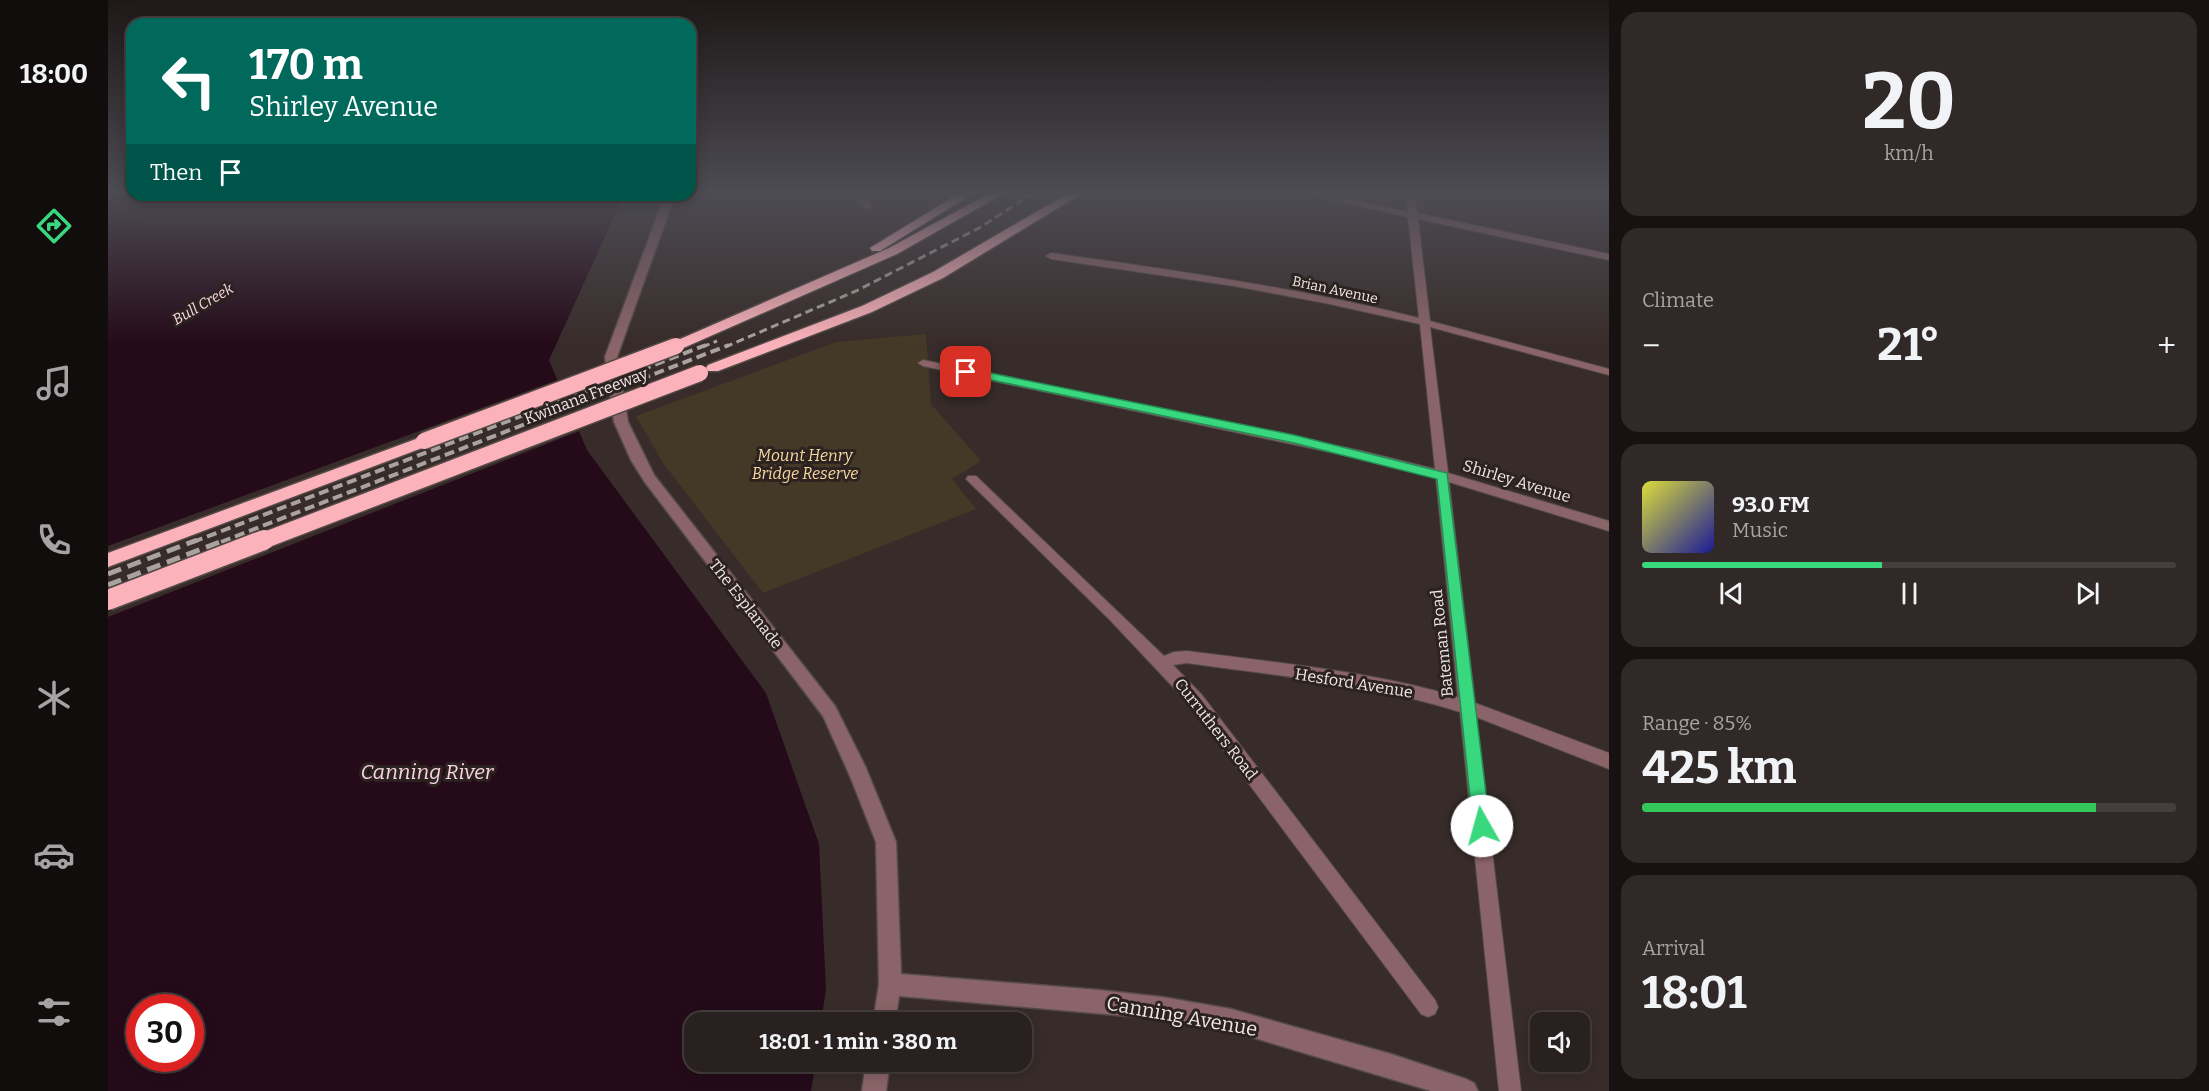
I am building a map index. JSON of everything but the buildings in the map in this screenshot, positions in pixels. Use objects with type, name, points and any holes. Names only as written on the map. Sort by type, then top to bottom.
[{"type":"highway","points":[[802,292],[885,242]]},
{"type":"highway","name":"Kwinana Freeway","points":[[108,560],[676,346],[802,292],[910,242]]},
{"type":"highway","name":"Kwinana Freeway","points":[[108,600],[706,370],[899,287],[979,242]]},
{"type":"highway","points":[[706,370],[867,309],[938,275],[994,242]]},
{"type":"street","name":"The Esplanade","points":[[653,242],[611,357],[621,422],[649,478],[829,711],[859,774],[886,842],[890,984],[886,1012]]},
{"type":"street","name":"Bateman Road","points":[[1416,242],[1510,1091]]},
{"type":"street","points":[[1539,242],[1609,257]]},
{"type":"street","name":"Brian Avenue","points":[[1051,256],[1133,267],[1306,297],[1425,323],[1609,372]]},
{"type":"street","name":"Shirley Avenue","points":[[923,363],[1294,439],[1443,476],[1609,526]]},
{"type":"street","name":"Curruthers Road","points":[[972,479],[1162,663],[1196,700],[1428,1007]]},
{"type":"street","name":"Hesford Avenue","points":[[1162,663],[1174,658],[1187,657],[1373,684],[1421,694],[1468,708],[1609,761]]},
{"type":"street","name":"Canning Avenue","points":[[890,984],[1099,1001],[1162,1008],[1231,1020],[1391,1066],[1466,1091]]},
{"type":"street","points":[[874,1091],[877,1072]]},
{"type":"green space","name":"Mount Henry Bridge Reserve","points":[[926,334],[931,404],[981,461],[952,479],[976,509],[763,593],[663,463],[636,416],[836,342]]},
{"type":"water","name":"Canning River","points":[[108,242],[603,242],[549,360],[587,450],[766,693],[819,844],[826,989],[823,1012],[684,1012],[684,1072],[814,1072],[811,1091],[108,1091]]},
{"type":"pier","points":[[560,379],[582,430],[108,617],[108,546]]},
{"type":"railway","points":[[725,347],[856,291],[952,242]]},
{"type":"railway","points":[[702,347],[717,341]]},
{"type":"railway","points":[[193,542],[706,345]]},
{"type":"railway","points":[[221,542],[729,345]]},
{"type":"railway","points":[[108,574],[197,540]]},
{"type":"railway","points":[[108,585],[225,540]]},
{"type":"route","points":[[966,372],[1294,439],[1443,476],[1454,592],[1482,826]]},
{"type":"water label","name":"Bull Creek","points":[[203,304]]}]
